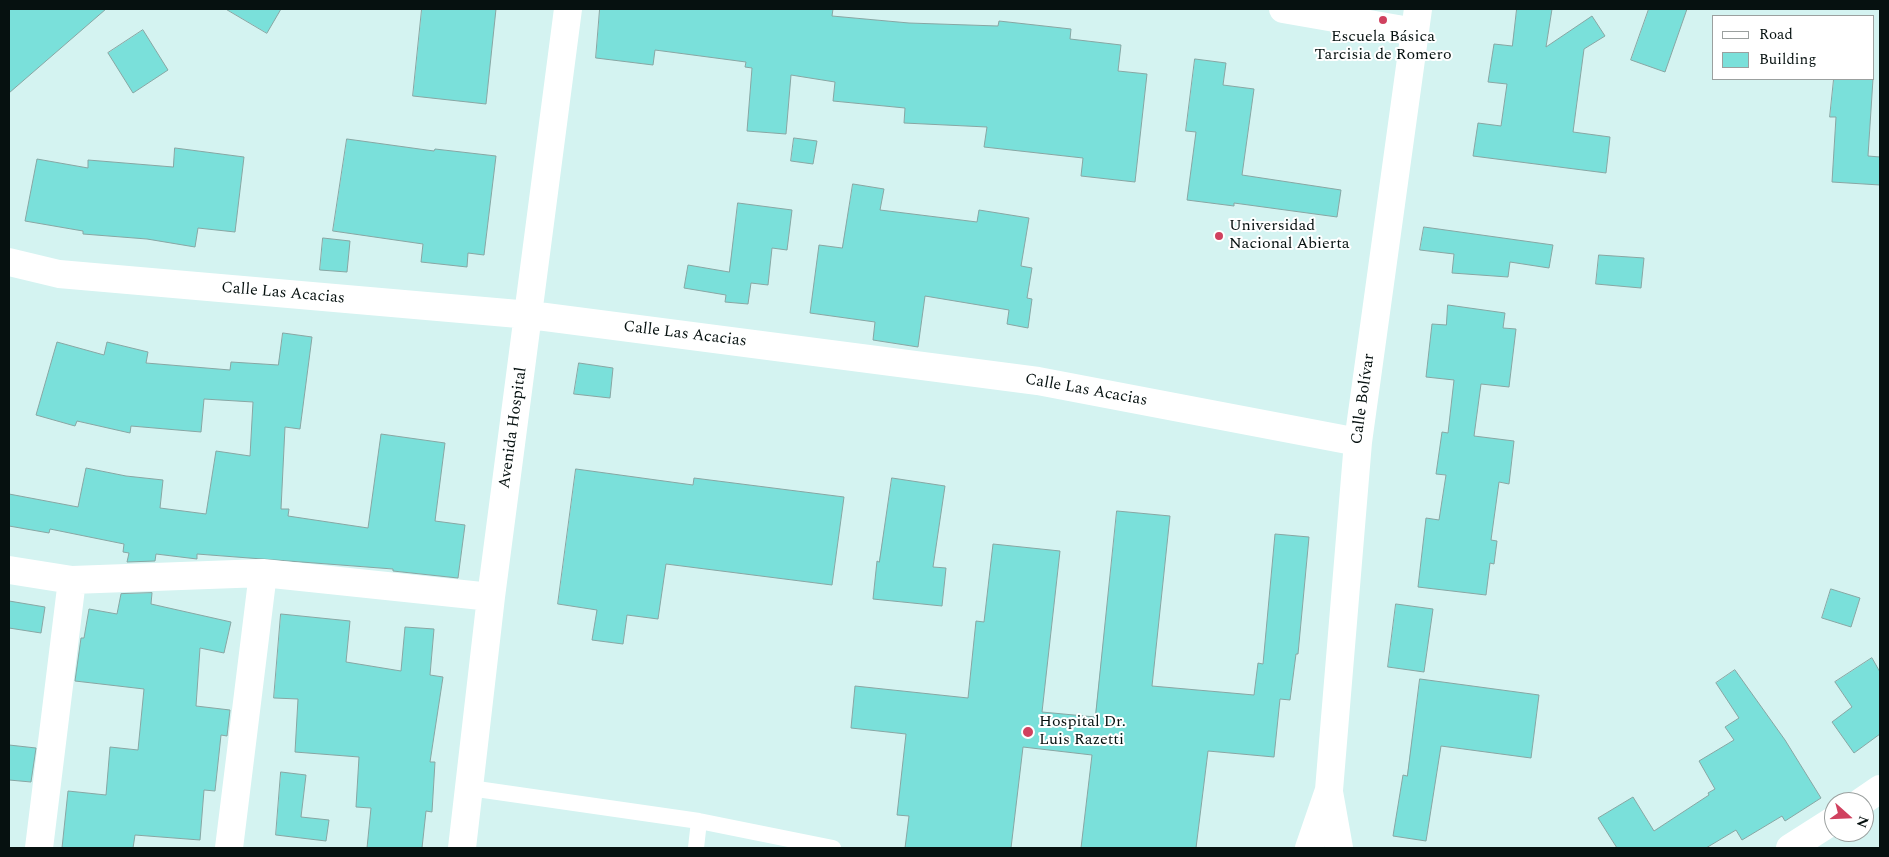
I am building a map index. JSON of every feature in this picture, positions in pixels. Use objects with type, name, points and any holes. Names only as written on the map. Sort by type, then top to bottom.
[{"type":"street","name":"Avenida Hospital","points":[[462,848],[491,597],[530,315],[568,9]]},
{"type":"street","points":[[1283,9],[1416,20]]},
{"type":"street","name":"Calle Bolívar","points":[[1309,848],[1328,790],[1358,442],[1416,20]]},
{"type":"street","name":"Calle Las Acacias","points":[[9,262],[59,274],[530,315],[1038,381],[1358,442]]},
{"type":"street","points":[[9,570],[72,580],[263,573],[491,597]]},
{"type":"street","points":[[229,848],[263,573]]},
{"type":"street","points":[[39,848],[72,580]]},
{"type":"street","name":"Calle Bolívar","points":[[1328,790],[1339,848]]},
{"type":"street","points":[[1790,848],[1824,826]]},
{"type":"lane","points":[[470,788],[699,822],[833,848]]},
{"type":"lane","points":[[696,848],[699,822]]},
{"type":"building","points":[[9,9],[106,9],[9,93]]},
{"type":"building","points":[[226,9],[281,9],[267,33]]},
{"type":"building","points":[[422,9],[496,9],[486,104],[413,96]]},
{"type":"building","points":[[600,9],[833,9],[832,16],[909,23],[998,26],[999,21],[1071,29],[1070,39],[1121,45],[1118,71],[1147,74],[1135,182],[1081,176],[1083,158],[984,147],[987,127],[904,123],[905,108],[833,101],[835,82],[791,75],[786,134],[747,131],[752,68],[745,67],[746,62],[655,50],[653,65],[596,58]]},
{"type":"building","points":[[1517,9],[1552,9],[1546,47],[1592,16],[1605,36],[1584,49],[1573,132],[1610,137],[1606,173],[1473,156],[1478,123],[1501,126],[1507,84],[1488,82],[1494,44],[1512,46]]},
{"type":"building","points":[[1649,9],[1687,9],[1665,72],[1631,60]]},
{"type":"building","points":[[143,30],[168,70],[133,93],[108,53]]},
{"type":"building","points":[[1195,59],[1226,63],[1223,85],[1254,89],[1242,175],[1341,190],[1337,217],[1234,203],[1234,206],[1187,200],[1196,132],[1186,131]]},
{"type":"building","points":[[1834,80],[1873,80],[1868,156],[1880,157],[1880,185],[1832,182],[1836,117],[1830,117]]},
{"type":"building","points":[[794,138],[817,141],[813,164],[791,161]]},
{"type":"building","points":[[347,139],[434,151],[435,149],[496,156],[484,255],[468,253],[467,267],[421,262],[423,244],[333,231]]},
{"type":"building","points":[[175,148],[244,157],[235,232],[198,228],[195,247],[147,239],[83,234],[83,231],[25,221],[37,159],[88,168],[88,160],[173,167]]},
{"type":"building","points":[[853,184],[884,189],[880,210],[977,222],[979,210],[1029,218],[1021,266],[1032,268],[1027,298],[1032,299],[1028,328],[1007,324],[1009,310],[925,296],[918,347],[873,340],[875,322],[810,313],[819,245],[842,248]]},
{"type":"building","points":[[738,203],[792,210],[787,250],[772,248],[768,285],[751,283],[748,304],[725,302],[726,295],[684,288],[688,265],[729,272]]},
{"type":"building","points":[[1424,227],[1553,245],[1549,268],[1510,262],[1508,277],[1452,273],[1454,254],[1420,250]]},
{"type":"building","points":[[323,238],[350,241],[347,272],[320,270]]},
{"type":"building","points":[[1599,255],[1644,258],[1641,288],[1596,284]]},
{"type":"building","points":[[1448,305],[1505,313],[1503,328],[1516,329],[1509,387],[1481,384],[1474,436],[1514,441],[1509,484],[1499,482],[1491,540],[1497,541],[1494,564],[1490,563],[1486,595],[1418,587],[1426,518],[1439,520],[1446,475],[1436,474],[1442,432],[1448,433],[1454,380],[1426,377],[1432,324],[1446,325]]},
{"type":"building","points":[[283,333],[312,337],[300,429],[285,427],[281,509],[289,509],[288,516],[368,528],[381,434],[445,443],[435,521],[465,525],[458,578],[393,571],[393,569],[197,554],[197,559],[156,554],[155,561],[127,562],[129,553],[123,552],[124,544],[50,529],[49,533],[9,526],[9,494],[78,507],[86,468],[126,476],[163,480],[160,508],[206,514],[216,451],[250,456],[253,402],[204,399],[201,432],[131,426],[130,433],[77,421],[75,426],[36,415],[57,342],[104,355],[107,342],[148,352],[146,363],[230,370],[231,362],[278,365]]},
{"type":"building","points":[[579,363],[613,368],[610,398],[574,394]]},
{"type":"building","points":[[576,469],[693,485],[694,478],[844,497],[832,585],[666,564],[658,619],[627,615],[623,644],[592,640],[597,610],[558,604]]},
{"type":"building","points":[[892,478],[945,486],[933,567],[946,568],[942,606],[873,599],[877,561],[879,562]]},
{"type":"building","points":[[1117,511],[1170,516],[1152,686],[1254,695],[1258,663],[1263,664],[1275,534],[1309,537],[1298,654],[1296,654],[1290,700],[1280,699],[1274,757],[1208,751],[1196,848],[1081,848],[1092,755],[1023,747],[1011,848],[905,848],[909,816],[897,815],[906,734],[851,728],[855,686],[968,698],[976,621],[984,622],[993,544],[1060,551],[1042,712],[1095,717]]},
{"type":"building","points":[[1831,589],[1860,598],[1851,627],[1822,618]]},
{"type":"building","points":[[152,593],[151,604],[231,622],[224,653],[200,648],[196,706],[230,710],[227,736],[221,735],[215,791],[204,790],[200,840],[135,835],[133,848],[62,848],[68,791],[106,795],[110,747],[138,750],[144,689],[75,681],[81,638],[84,638],[89,609],[117,614],[121,594]]},
{"type":"building","points":[[9,601],[45,607],[41,633],[9,628]]},
{"type":"building","points":[[1396,604],[1433,609],[1424,672],[1388,667]]},
{"type":"building","points":[[281,614],[350,621],[346,662],[401,671],[405,627],[434,629],[430,675],[443,677],[430,762],[435,762],[432,812],[426,811],[422,848],[367,848],[371,808],[356,807],[359,757],[295,752],[298,699],[274,698]]},
{"type":"building","points":[[1872,658],[1880,672],[1880,734],[1854,753],[1832,722],[1852,707],[1835,682]]},
{"type":"building","points":[[1735,670],[1785,740],[1821,798],[1785,821],[1782,816],[1742,840],[1736,830],[1706,848],[1617,848],[1598,818],[1633,797],[1654,831],[1709,795],[1708,793],[1715,789],[1699,761],[1734,740],[1725,727],[1739,718],[1716,683]]},
{"type":"building","points":[[1420,679],[1539,695],[1531,758],[1441,746],[1426,841],[1393,836],[1403,775],[1407,776]]},
{"type":"building","points":[[9,745],[36,748],[31,782],[9,780]]},
{"type":"building","points":[[281,772],[306,775],[301,817],[329,820],[326,841],[276,835]]},
{"type":"place","name":"Escuela Básica Tarcisia de Romero","points":[[1383,20]]},
{"type":"place","name":"Universidad Nacional Abierta","points":[[1219,236]]},
{"type":"place","name":"Hospital Dr. Luis Razetti","points":[[1028,732]]}]
